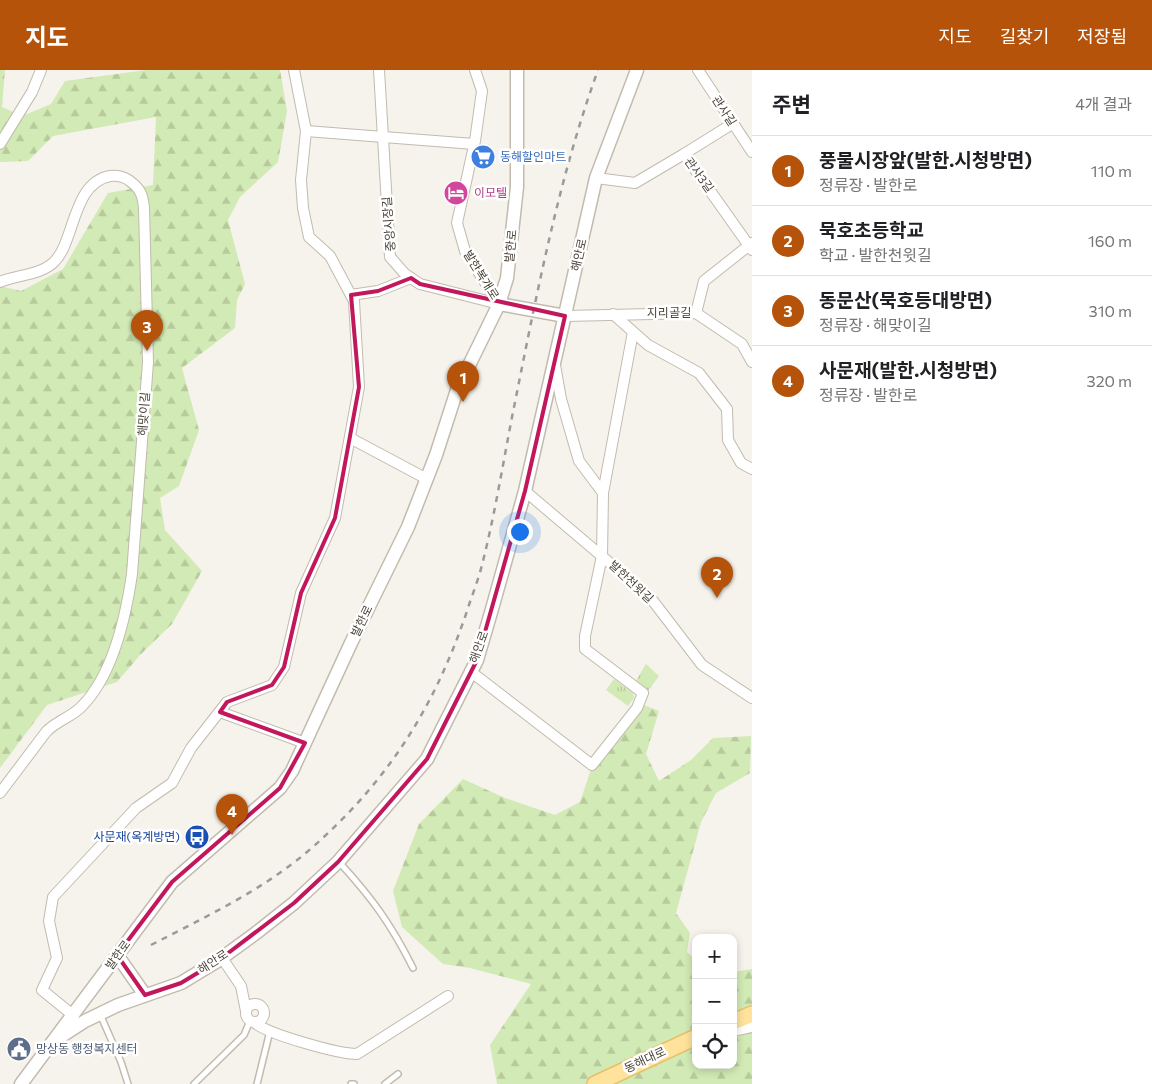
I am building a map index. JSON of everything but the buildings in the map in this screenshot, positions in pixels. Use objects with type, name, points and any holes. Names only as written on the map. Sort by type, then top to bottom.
[{"type":"main road","points":[[737,1020],[752,1014]]},
{"type":"main road","name":"동해대로","points":[[596,1084],[692,1039]]},
{"type":"street","points":[[0,144],[36,86],[41,70]]},
{"type":"street","points":[[74,1016],[42,990],[57,958],[49,921],[53,897],[136,808],[172,783],[192,748],[227,702],[272,685],[284,667],[301,593],[335,518],[359,387],[354,301],[330,256],[309,237],[303,208],[301,180],[306,131],[294,70]]},
{"type":"street","name":"중앙시장길","points":[[379,70],[390,257],[411,278],[420,284],[499,304]]},
{"type":"street","name":"발한복개로","points":[[475,70],[482,91],[474,144],[457,223],[465,251],[499,304]]},
{"type":"street","name":"발한로","points":[[22,1084],[172,882],[280,788],[292,771],[408,527],[457,390],[499,304],[508,278],[517,187],[517,70]]},
{"type":"street","name":"해안로","points":[[54,1041],[100,1014],[181,983],[222,958],[294,903],[338,862],[427,759],[477,660],[490,618],[525,491],[596,178],[637,70]]},
{"type":"street","name":"관사길","points":[[698,70],[752,152]]},
{"type":"street","points":[[684,154],[732,124]]},
{"type":"street","points":[[306,131],[474,144]]},
{"type":"street","name":"관사3길","points":[[596,178],[635,183],[684,154],[751,246]]},
{"type":"street","name":"해맞이길","points":[[0,282],[39,270],[56,260],[60,255],[72,219],[96,182],[116,175],[129,180],[140,191],[144,208],[148,362],[129,597],[116,642],[102,676],[91,695],[82,707],[52,725],[0,793]]},
{"type":"street","points":[[696,313],[704,281],[751,246]]},
{"type":"street","points":[[351,295],[378,291],[411,278]]},
{"type":"street","points":[[499,304],[565,316]]},
{"type":"street","name":"지리골길","points":[[565,316],[696,313],[742,344],[752,362]]},
{"type":"street","points":[[613,314],[648,345],[699,373],[727,409],[728,440],[741,463],[752,469]]},
{"type":"street","points":[[470,671],[592,764],[637,708],[643,693],[585,649],[585,636],[602,556],[603,493],[633,332]]},
{"type":"street","points":[[555,361],[561,399],[579,461],[603,493]]},
{"type":"street","points":[[350,438],[426,479]]},
{"type":"street","name":"발한천윗길","points":[[525,491],[650,597],[702,666],[752,698]]},
{"type":"street","points":[[220,712],[305,743]]},
{"type":"street","points":[[117,956],[145,996]]},
{"type":"street","points":[[222,958],[240,986],[250,1018],[260,1028],[351,1054],[358,1054],[448,996]]},
{"type":"street","points":[[240,986],[247,989],[262,1008],[270,1020],[270,1031]]},
{"type":"street","points":[[250,1018],[250,1005],[262,1008]]},
{"type":"street","points":[[250,1018],[262,1020],[262,1008]]},
{"type":"street","points":[[737,1030],[752,1027]]},
{"type":"lane","points":[[338,862],[371,898],[393,929],[413,968]]},
{"type":"lane","points":[[100,1014],[121,1062],[128,1084]]},
{"type":"lane","points":[[194,1084],[244,1035],[250,1018]]},
{"type":"lane","points":[[257,1084],[270,1031]]},
{"type":"lane","points":[[384,1084],[398,1074]]},
{"type":"highlighted area","points":[[411,278],[420,284],[565,316],[525,491],[477,660],[427,759],[338,862],[294,903],[219,960],[181,983],[145,995],[117,955],[172,882],[280,788],[305,743],[220,712],[227,702],[272,685],[284,667],[301,593],[335,518],[359,387],[351,295],[378,291]]},
{"type":"green space","points":[[0,70],[5,70],[2,107],[22,116],[51,104],[65,81],[146,70],[280,70],[287,111],[278,162],[240,197],[228,220],[245,284],[237,300],[235,328],[182,368],[199,430],[179,486],[160,498],[165,530],[202,571],[172,624],[141,654],[117,682],[47,705],[0,768],[0,286],[21,291],[63,269],[108,193],[153,185],[156,117],[53,136],[28,161],[0,162]]},
{"type":"green space","points":[[646,664],[659,676],[648,691],[644,692],[634,684]]},
{"type":"green space","points":[[614,679],[633,693],[634,698],[628,706],[606,690]]},
{"type":"green space","points":[[637,702],[659,711],[646,754],[659,781],[691,760],[713,738],[751,736],[750,773],[716,793],[701,822],[676,913],[690,933],[687,952],[692,956],[692,1069],[737,1069],[737,971],[752,969],[752,1084],[497,1084],[490,1045],[531,984],[470,968],[443,964],[402,927],[393,891],[419,824],[463,779],[505,798],[555,815],[580,802],[590,772]]},
{"type":"railway","points":[[151,945],[212,914],[271,879],[307,852],[335,827],[383,773],[422,714],[438,683],[453,649],[479,577],[495,508],[549,240],[571,154],[598,70]]},
{"type":"place","name":"동해할인마트","points":[[483,157]]},
{"type":"place","name":"이모텔","points":[[456,193]]},
{"type":"place","name":"동문산(묵호등대방면)","points":[[147,351]]},
{"type":"place","name":"풍물시장앞(발한.시청방면)","points":[[463,402]]},
{"type":"place","name":"묵호초등학교","points":[[717,598]]},
{"type":"place","name":"사문재(발한.시청방면)","points":[[232,835]]},
{"type":"place","name":"사문재(옥계방면)","points":[[197,837]]},
{"type":"place","name":"망상동 행정복지센터","points":[[19,1049]]}]
